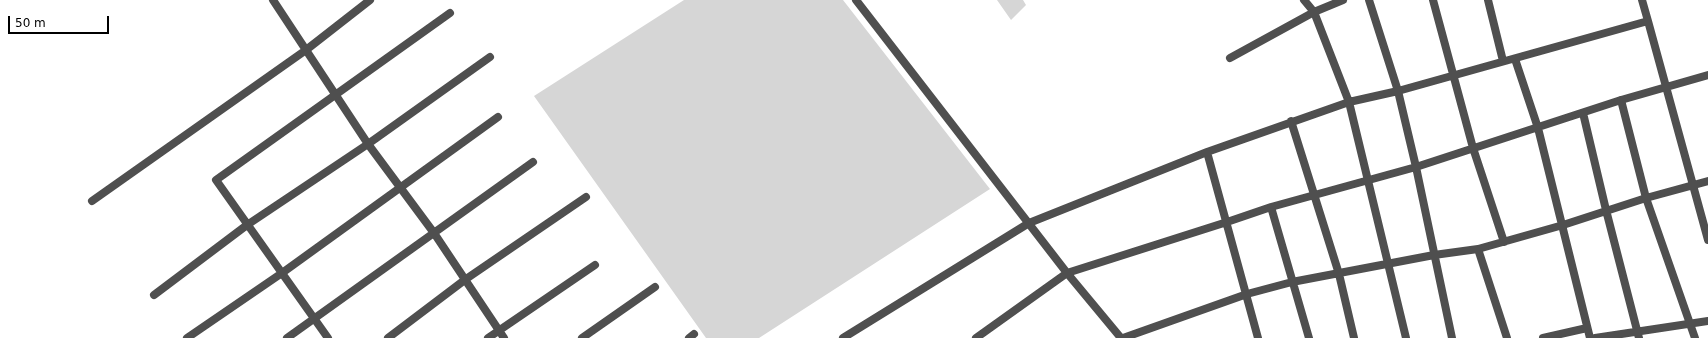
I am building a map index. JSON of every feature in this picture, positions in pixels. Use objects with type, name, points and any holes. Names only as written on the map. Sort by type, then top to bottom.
[{"type":"street","points":[[274,0],[368,144],[434,233],[504,338]]},
{"type":"street","points":[[92,201],[306,50],[370,0]]},
{"type":"street","points":[[856,0],[1067,273],[1122,338],[1247,294],[1292,282],[1434,255],[1478,249],[1563,225],[1646,198],[1708,182]]},
{"type":"street","points":[[1304,0],[1314,12],[1349,102],[1406,338]]},
{"type":"street","points":[[1230,58],[1314,12],[1342,0]]},
{"type":"street","points":[[1369,0],[1398,91],[1416,167],[1452,338]]},
{"type":"street","points":[[1432,0],[1473,148],[1504,242]]},
{"type":"street","points":[[1488,0],[1503,61]]},
{"type":"street","points":[[1642,0],[1708,240]]},
{"type":"street","points":[[328,338],[216,180],[450,13]]},
{"type":"street","points":[[842,338],[1029,223],[1207,152],[1349,102],[1398,91],[1648,21]]},
{"type":"street","points":[[154,295],[247,225],[368,144],[490,57]]},
{"type":"street","points":[[1515,59],[1538,128],[1590,338]]},
{"type":"street","points":[[976,338],[1067,273],[1271,207],[1416,167],[1621,100],[1708,75]]},
{"type":"street","points":[[1621,100],[1646,198],[1695,338]]},
{"type":"street","points":[[1583,112],[1606,210],[1639,334]]},
{"type":"street","points":[[187,338],[282,273],[498,117]]},
{"type":"street","points":[[1292,121],[1339,274],[1354,338]]},
{"type":"street","points":[[1207,152],[1258,338]]},
{"type":"street","points":[[287,338],[533,162]]},
{"type":"street","points":[[388,338],[466,279],[586,197]]},
{"type":"street","points":[[1271,207],[1309,338]]},
{"type":"street","points":[[1478,249],[1507,338]]},
{"type":"street","points":[[488,338],[595,264]]},
{"type":"street","points":[[582,338],[655,287]]},
{"type":"street","points":[[1596,338],[1639,334],[1708,321]]},
{"type":"street","points":[[1543,338],[1587,328]]},
{"type":"shaded area","points":[[684,0],[843,0],[990,189],[759,338],[706,338],[534,96]]},
{"type":"shaded area","points":[[997,0],[1023,0],[1026,5],[1011,20]]}]
